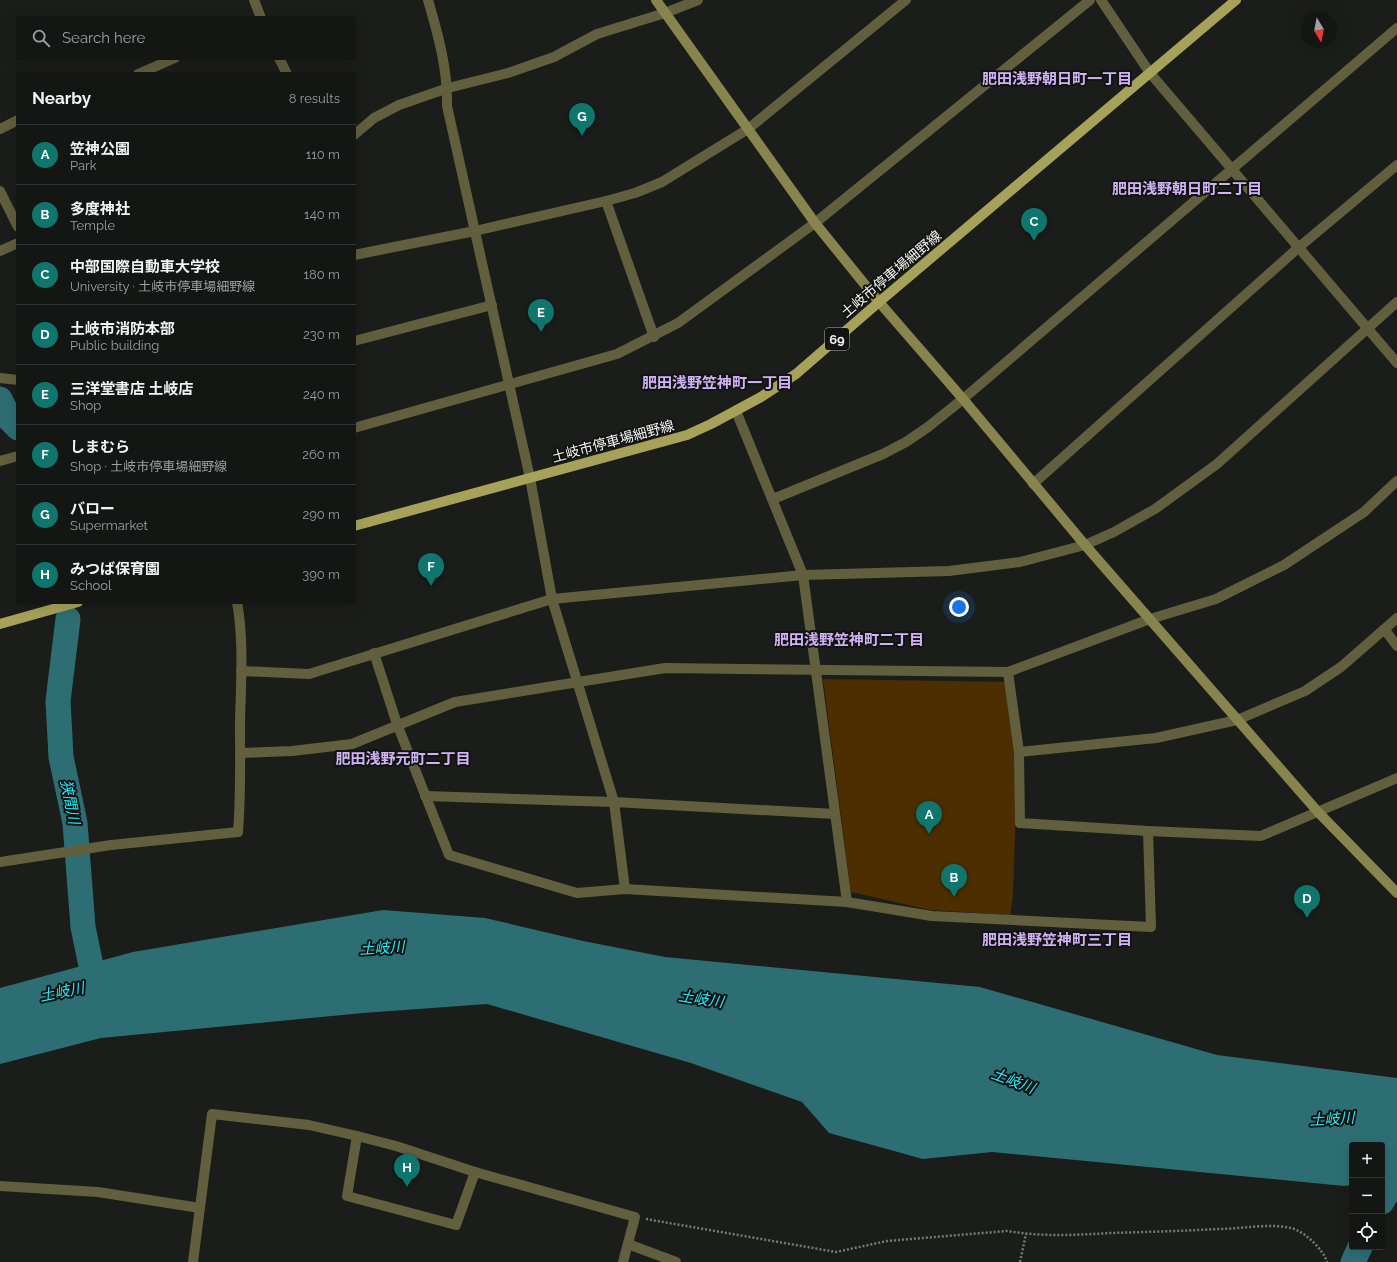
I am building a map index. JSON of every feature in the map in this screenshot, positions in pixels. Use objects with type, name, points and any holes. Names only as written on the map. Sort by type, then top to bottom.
[{"type":"main road","name":"土岐市停車場細野線","points":[[356,525],[687,435],[736,412],[796,374],[1236,0]]},
{"type":"main road","points":[[0,624],[71,604]]},
{"type":"street","points":[[254,0],[260,16]]},
{"type":"street","points":[[428,0],[437,32],[448,88],[447,106],[463,181],[530,478],[552,599],[614,802],[625,889]]},
{"type":"street","points":[[656,0],[815,223],[879,302],[964,399],[1085,545],[1318,812],[1397,893]]},
{"type":"street","points":[[356,133],[374,118],[399,105],[448,88],[508,73],[554,57],[597,34],[665,13],[698,0]]},
{"type":"street","points":[[356,255],[475,231],[606,201],[635,193],[662,182],[748,129],[906,0]]},
{"type":"street","points":[[356,427],[617,354],[678,323],[815,223],[1090,0]]},
{"type":"street","points":[[1101,0],[1150,73],[1397,363]]},
{"type":"street","points":[[773,499],[883,454],[906,442],[928,427],[964,399],[1397,28]]},
{"type":"street","points":[[143,72],[170,60]]},
{"type":"street","points":[[281,60],[286,72]]},
{"type":"street","points":[[0,129],[16,121]]},
{"type":"street","points":[[1033,484],[1298,248],[1397,165]]},
{"type":"street","points":[[0,191],[16,223]]},
{"type":"street","points":[[606,201],[654,336]]},
{"type":"street","points":[[0,251],[16,244]]},
{"type":"street","points":[[241,671],[309,674],[552,599],[803,575],[949,571],[1020,562],[1085,545],[1114,532],[1155,509],[1217,464],[1397,302]]},
{"type":"street","points":[[356,340],[492,306]]},
{"type":"street","points":[[0,378],[16,380]]},
{"type":"street","points":[[736,412],[803,575],[847,902]]},
{"type":"street","points":[[0,461],[16,457]]},
{"type":"street","points":[[240,753],[292,752],[352,744],[397,724],[455,702],[665,668],[1008,672],[1150,619],[1216,599],[1284,565],[1364,512],[1397,481]]},
{"type":"street","points":[[0,862],[111,845],[238,832],[240,801],[241,671],[239,615],[236,604]]},
{"type":"street","points":[[1019,752],[1156,738],[1238,720],[1305,691],[1341,667],[1397,618]]},
{"type":"street","points":[[1384,630],[1397,646]]},
{"type":"street","points":[[374,653],[397,724],[449,855],[577,893],[625,889],[847,902],[932,916],[1151,927],[1148,831]]},
{"type":"street","points":[[1008,672],[1019,752],[1020,823],[1262,836],[1397,778]]},
{"type":"street","points":[[425,796],[614,802],[835,814]]},
{"type":"street","points":[[193,1262],[212,1114],[309,1125],[357,1136],[396,1146],[475,1172],[635,1217],[623,1262]]},
{"type":"street","points":[[357,1136],[347,1196],[456,1225],[475,1172]]},
{"type":"street","points":[[0,1186],[98,1192],[200,1208]]},
{"type":"street","points":[[628,1244],[676,1262]]},
{"type":"path","points":[[635,1217],[836,1252],[887,1241],[1007,1231],[1026,1234],[1062,1235],[1272,1226],[1291,1228],[1305,1234],[1326,1256],[1327,1262]]},
{"type":"path","points":[[1020,1262],[1026,1234]]},
{"type":"shaded area","points":[[823,679],[1010,682],[1017,776],[1013,896],[1010,915],[930,910],[851,892]]},
{"type":"water","name":"土岐川","points":[[383,910],[485,918],[583,941],[665,957],[980,987],[1217,1055],[1397,1078],[1397,1179],[1385,1181],[1385,1142],[1349,1142],[1349,1185],[1344,1186],[992,1152],[923,1159],[829,1133],[802,1102],[691,1063],[487,1004],[363,1013],[101,1038],[0,1064],[0,988],[133,952]]},
{"type":"waterway","name":"狭間川","points":[[0,399],[11,421],[16,426]]},
{"type":"waterway","name":"狭間川","points":[[68,619],[58,701],[61,757],[75,823],[83,927],[95,985]]},
{"type":"waterway","points":[[1385,1197],[1397,1175]]},
{"type":"waterway","points":[[1353,1262],[1359,1250]]},
{"type":"place","name":"バロー","points":[[582,136]]},
{"type":"place","name":"中部国際自動車大学校","points":[[1034,241]]},
{"type":"place","name":"三洋堂書店 土岐店","points":[[541,332]]},
{"type":"place","name":"しまむら","points":[[431,586]]},
{"type":"place","name":"笠神公園","points":[[929,834]]},
{"type":"place","name":"多度神社","points":[[954,897]]},
{"type":"place","name":"土岐市消防本部","points":[[1307,918]]},
{"type":"place","name":"みつば保育園","points":[[407,1187]]},
{"type":"district","name":"肥田浅野朝日町一丁目","points":[[1057,79]]},
{"type":"district","name":"肥田浅野朝日町二丁目","points":[[1187,189]]},
{"type":"district","name":"肥田浅野笠神町一丁目","points":[[717,383]]},
{"type":"district","name":"肥田浅野笠神町二丁目","points":[[849,640]]},
{"type":"district","name":"肥田浅野元町二丁目","points":[[403,759]]},
{"type":"district","name":"肥田浅野笠神町三丁目","points":[[1057,940]]}]
